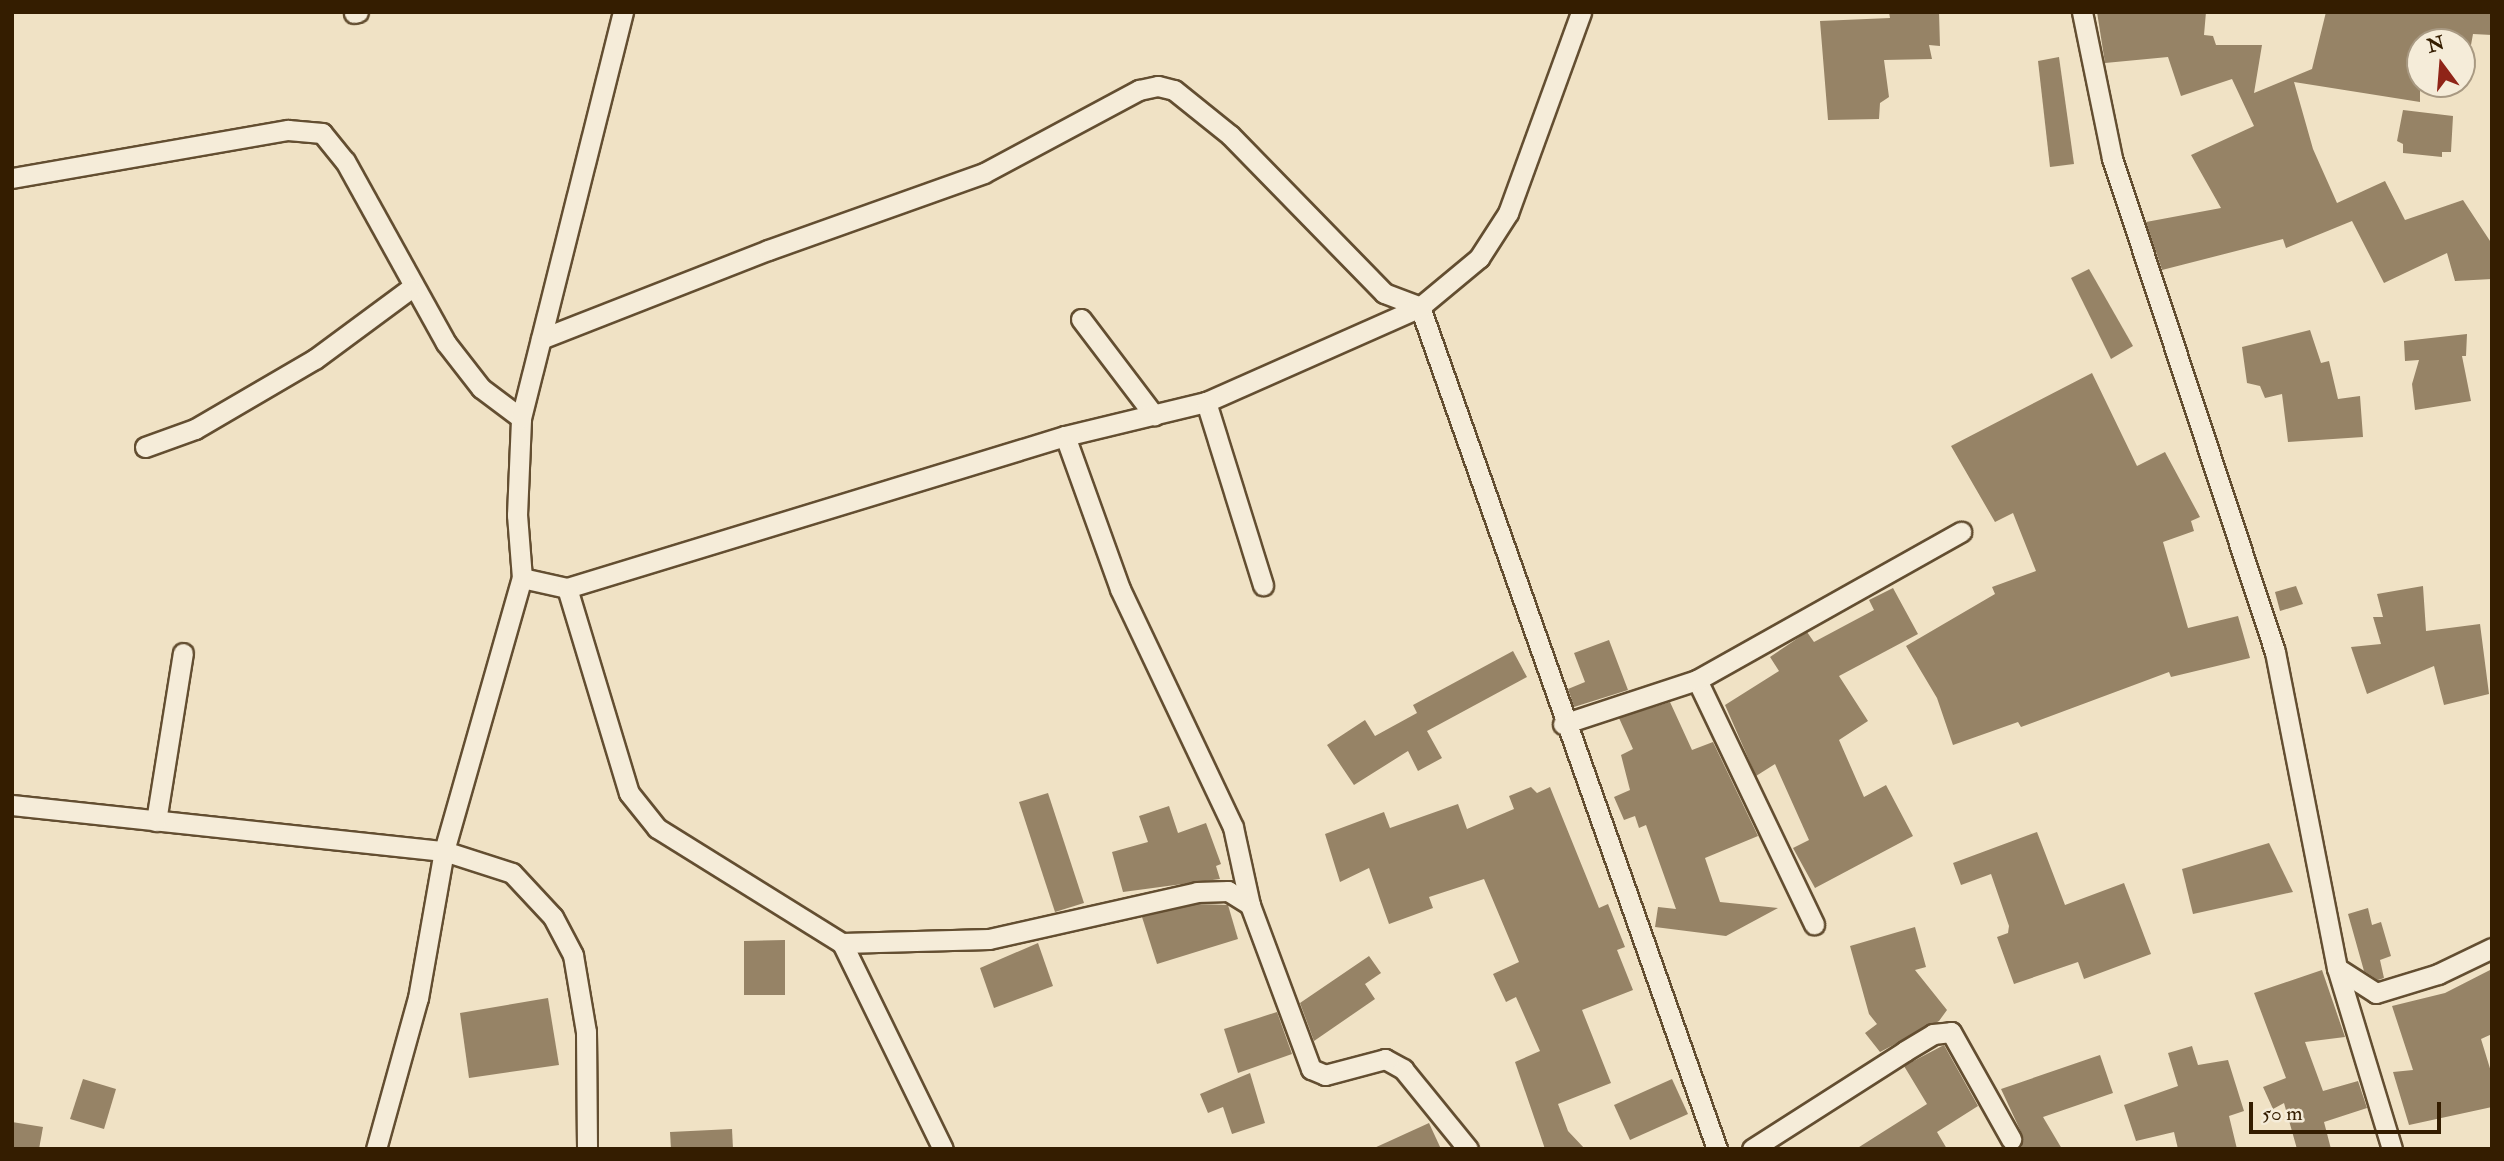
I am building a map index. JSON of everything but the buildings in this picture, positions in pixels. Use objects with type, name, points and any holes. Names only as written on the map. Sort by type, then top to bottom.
[{"type":"street","points":[[376,1149],[418,998],[444,851],[522,578],[517,516],[521,418],[623,12]]},
{"type":"street","points":[[522,578],[567,588],[1065,436],[1206,402],[1420,307],[1479,258],[1508,213],[1581,12]]},
{"type":"street","points":[[2082,12],[2112,158],[2275,652],[2337,968],[2392,1149]]},
{"type":"street","points":[[541,340],[768,250],[984,173],[1139,90],[1158,86],[1174,90],[1230,135],[1384,293],[1420,307],[1563,724],[1717,1149]]},
{"type":"street","points":[[12,178],[288,130],[323,133],[345,161],[411,288],[481,388],[521,418]]},
{"type":"street","points":[[145,447],[195,429],[315,359],[411,288]]},
{"type":"street","points":[[1081,319],[1154,415]]},
{"type":"street","points":[[1206,402],[1263,585]]},
{"type":"street","points":[[1065,436],[1120,589],[1233,827],[1250,905],[1311,1069],[1325,1075],[1385,1059],[1403,1069],[1468,1149]]},
{"type":"street","points":[[1563,724],[1697,680],[1961,532]]},
{"type":"street","points":[[567,588],[629,793],[657,828],[842,943],[943,1149]]},
{"type":"street","points":[[156,821],[183,653]]},
{"type":"street","points":[[1697,680],[1814,924]]},
{"type":"street","points":[[12,805],[444,851],[512,873],[553,917],[573,955],[586,1032],[587,1149]]},
{"type":"street","points":[[842,943],[989,939],[1196,892],[1228,891],[1250,905]]},
{"type":"street","points":[[2337,968],[2376,993],[2438,974],[2492,948]]},
{"type":"street","points":[[1752,1149],[1914,1045],[1951,1032],[2011,1139]]}]
